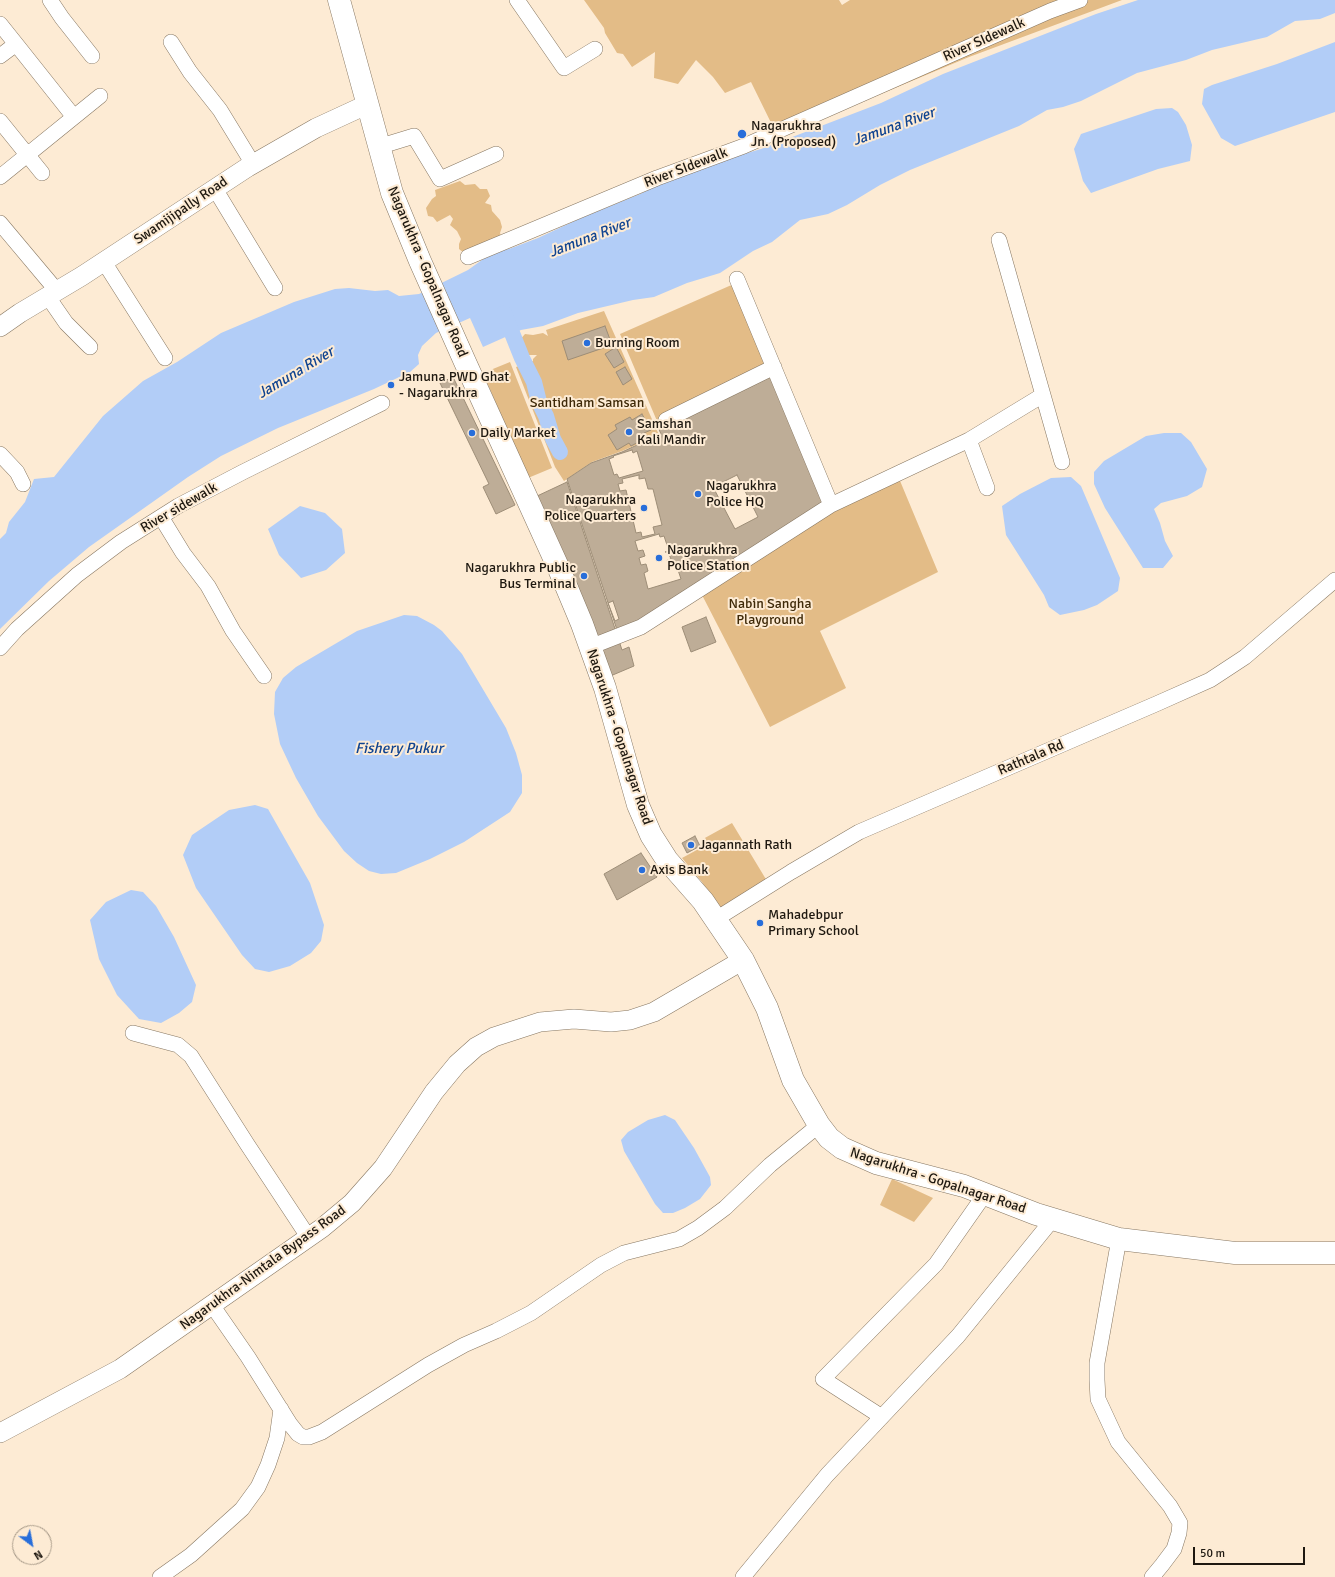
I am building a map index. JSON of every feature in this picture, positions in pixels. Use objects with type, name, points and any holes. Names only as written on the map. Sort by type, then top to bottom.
[{"type":"main road","name":"Nagarukhra - Gopalnagar Road","points":[[339,0],[392,193],[420,261],[559,569],[605,688],[638,805],[651,835],[666,860],[703,901],[743,960],[767,1008],[793,1080],[819,1126],[828,1138],[842,1148],[876,1163],[964,1186],[1053,1219],[1119,1239],[1235,1253],[1335,1253]]},
{"type":"street","points":[[50,0],[92,56]]},
{"type":"street","points":[[517,0],[564,68],[595,50]]},
{"type":"street","name":"River SIdewalk","points":[[468,257],[657,178],[744,146],[1047,6],[1080,0]]},
{"type":"street","points":[[0,24],[74,117]]},
{"type":"street","points":[[172,42],[190,72],[220,110],[253,164]]},
{"type":"street","points":[[0,56],[16,44]]},
{"type":"street","points":[[0,177],[100,96]]},
{"type":"street","name":"Swamijipally Road","points":[[0,327],[20,313],[104,262],[253,164],[316,128],[368,104]]},
{"type":"street","points":[[0,122],[42,173]]},
{"type":"street","points":[[378,146],[414,136],[440,179],[496,154]]},
{"type":"street","points":[[215,188],[275,288]]},
{"type":"street","points":[[0,223],[52,294],[66,323],[90,347]]},
{"type":"street","points":[[999,240],[1062,462]]},
{"type":"street","points":[[104,262],[165,358]]},
{"type":"street","points":[[737,279],[831,505]]},
{"type":"street","points":[[666,420],[774,367]]},
{"type":"street","points":[[590,647],[641,627],[831,505],[969,440],[1042,395]]},
{"type":"street","name":"River sidewalk","points":[[0,648],[17,629],[77,575],[121,542],[178,506],[382,403]]},
{"type":"street","points":[[969,440],[987,488]]},
{"type":"street","points":[[3,463],[18,472],[23,484]]},
{"type":"street","points":[[161,517],[183,553],[208,586],[233,630],[264,676]]},
{"type":"street","name":"Rathtala Rd","points":[[716,919],[859,832],[1210,680],[1245,657],[1335,580]]},
{"type":"street","name":"Nagarukhra-Nimtala Bypass Road","points":[[0,1433],[120,1369],[309,1238],[352,1203],[383,1168],[434,1092],[457,1064],[476,1047],[494,1037],[540,1022],[574,1019],[611,1022],[630,1020],[654,1012],[743,960]]},
{"type":"street","points":[[133,1033],[178,1045],[191,1056],[309,1238]]},
{"type":"street","points":[[212,1305],[298,1434],[303,1437],[309,1437],[322,1432],[428,1365],[464,1345],[531,1313],[601,1265],[624,1253],[679,1239],[698,1228],[725,1208],[770,1165],[819,1126]]},
{"type":"street","points":[[882,1417],[823,1379],[936,1264],[986,1194]]},
{"type":"street","points":[[743,1577],[827,1475],[958,1336],[1053,1219]]},
{"type":"street","points":[[1119,1239],[1097,1362],[1096,1380],[1098,1399],[1118,1442],[1170,1506],[1180,1523],[1179,1533],[1174,1549],[1152,1577]]},
{"type":"street","points":[[160,1577],[190,1555],[242,1510],[258,1487],[268,1465],[277,1438],[281,1409]]},
{"type":"green space","points":[[584,0],[839,0],[842,5],[850,0],[1122,0],[969,57],[778,137],[751,82],[725,93],[713,77],[696,60],[678,84],[654,78],[655,52],[632,67],[623,54],[617,53],[605,33],[604,28]]},
{"type":"green space","points":[[460,181],[465,185],[475,184],[480,189],[487,189],[490,196],[485,203],[491,205],[492,211],[500,220],[502,227],[500,233],[504,245],[464,253],[459,249],[461,239],[457,231],[450,225],[453,219],[450,215],[437,222],[433,217],[428,216],[426,208],[436,196],[435,190]]},
{"type":"green space","points":[[736,283],[770,366],[657,421],[620,334]]},
{"type":"green space","name":"Santidham Samsan","points":[[604,311],[659,435],[592,462],[564,481],[555,467],[516,367],[533,361],[537,355],[521,353],[517,348],[518,342],[525,334],[533,335],[543,333],[548,336],[546,330]]},
{"type":"green space","points":[[510,362],[552,468],[528,478],[483,373]]},
{"type":"green space","name":"Nabin Sangha Playground","points":[[898,476],[938,572],[820,631],[846,688],[770,727],[701,593],[833,507]]},
{"type":"green space","points":[[732,823],[767,881],[720,910],[702,882],[682,858],[706,845],[703,839]]},
{"type":"green space","points":[[892,1179],[933,1198],[914,1222],[880,1205]]},
{"type":"water","name":"Jamuna River","points":[[1138,0],[1335,0],[1335,13],[1320,19],[1295,21],[1267,37],[1212,50],[1186,60],[1137,73],[1081,101],[1047,110],[1019,126],[910,170],[828,214],[800,220],[772,242],[753,251],[720,273],[687,283],[654,297],[633,300],[578,313],[543,326],[521,330],[483,347],[470,318],[436,333],[422,346],[418,355],[419,364],[410,372],[374,389],[278,428],[221,456],[188,477],[89,547],[49,581],[0,629],[0,539],[6,533],[9,522],[25,502],[34,479],[54,477],[103,416],[143,381],[177,362],[221,333],[294,302],[335,289],[349,288],[375,291],[388,290],[399,296],[419,294],[468,270],[493,252],[509,249],[538,238],[583,217],[640,194],[685,171],[761,149],[881,103],[943,74],[1096,14]]},
{"type":"water","points":[[1335,42],[1335,112],[1235,146],[1221,138],[1202,104],[1204,89]]},
{"type":"water","points":[[1172,108],[1178,112],[1186,125],[1192,145],[1190,161],[1158,169],[1091,193],[1083,181],[1074,149],[1081,134],[1156,109]]},
{"type":"water","points":[[1164,433],[1181,433],[1191,442],[1207,469],[1202,487],[1187,496],[1161,503],[1154,509],[1165,541],[1173,556],[1163,568],[1143,568],[1105,508],[1094,484],[1094,472],[1104,461],[1146,436]]},
{"type":"water","points":[[1071,477],[1081,486],[1120,578],[1118,591],[1097,605],[1084,610],[1060,615],[1049,607],[1044,595],[1006,535],[1002,506],[1020,494],[1051,478]]},
{"type":"water","points":[[300,506],[325,513],[342,529],[345,553],[326,570],[301,578],[279,555],[268,529]]},
{"type":"water","name":"Fishery Pukur","points":[[404,615],[417,616],[434,625],[442,631],[462,654],[506,728],[516,753],[522,775],[522,793],[510,812],[464,842],[430,859],[396,873],[381,874],[369,871],[357,863],[344,851],[318,816],[296,778],[280,744],[274,714],[275,692],[283,678],[296,667],[357,631]]},
{"type":"water","points":[[255,805],[268,809],[310,883],[324,925],[321,941],[311,953],[290,966],[269,972],[255,969],[242,955],[196,888],[183,855],[192,835],[229,810]]},
{"type":"water","points":[[131,890],[143,892],[156,906],[174,937],[196,985],[192,1002],[179,1013],[161,1023],[139,1019],[117,995],[99,959],[90,920],[106,902]]},
{"type":"water","points":[[665,1115],[675,1120],[694,1148],[710,1177],[711,1185],[700,1199],[673,1213],[663,1213],[655,1204],[624,1151],[621,1140],[628,1132],[648,1120]]},
{"type":"building","name":"Burning Room","points":[[605,326],[612,345],[568,360],[562,341]]},
{"type":"building","points":[[616,347],[624,362],[614,368],[605,354]]},
{"type":"building","points":[[625,367],[632,379],[623,385],[616,372]]},
{"type":"building","name":"Nagarukhra Police HQ","points":[[773,371],[830,508],[620,639],[567,479],[591,463],[622,452],[661,434],[657,425]]},
{"type":"building","name":"Daily Market","points":[[453,377],[515,505],[496,514],[483,487],[489,484],[440,383]]},
{"type":"building","points":[[642,414],[651,430],[644,433],[646,438],[631,446],[629,443],[617,450],[608,435],[617,429],[615,425],[630,417],[632,420]]},
{"type":"building","points":[[632,450],[633,453],[637,451],[643,471],[619,478],[617,474],[614,475],[609,459],[614,457],[613,456]]},
{"type":"building","name":"Nagarukhra Police Quarters","points":[[639,475],[639,479],[645,478],[648,489],[653,489],[662,525],[653,527],[655,534],[642,537],[641,532],[636,533],[626,490],[620,491],[618,484],[623,483],[622,479]]},
{"type":"building","points":[[737,475],[758,517],[735,529],[713,487]]},
{"type":"building","name":"Nagarukhra Public Bus Terminal","points":[[567,482],[622,650],[629,647],[634,666],[608,677],[535,497]]},
{"type":"building","name":"Nagarukhra Police Station","points":[[659,534],[660,537],[664,536],[669,551],[665,552],[668,552],[671,559],[667,560],[668,562],[672,560],[672,562],[675,561],[681,579],[648,589],[644,573],[648,571],[646,564],[641,565],[639,558],[645,556],[643,550],[638,551],[635,541]]},
{"type":"building","points":[[613,601],[619,619],[615,621],[608,603]]},
{"type":"building","points":[[706,617],[716,642],[691,652],[682,627]]},
{"type":"building","name":"Jagannath Rath","points":[[695,836],[700,846],[687,853],[682,843]]},
{"type":"building","points":[[641,853],[657,877],[617,900],[604,874]]},
{"type":"waterway","points":[[504,313],[522,358],[534,382],[539,402],[546,416],[553,439],[560,452]]},
{"type":"place","name":"Nagarukhra Jn. (Proposed)","points":[[742,134]]},
{"type":"place","name":"Burning Room","points":[[587,343]]},
{"type":"place","name":"Jamuna PWD Ghat - Nagarukhra","points":[[391,385]]},
{"type":"place","name":"Samshan Kali Mandir","points":[[629,432]]},
{"type":"place","name":"Daily Market","points":[[472,433]]},
{"type":"place","name":"Nagarukhra Police HQ","points":[[698,494]]},
{"type":"place","name":"Nagarukhra Police Quarters","points":[[644,508]]},
{"type":"place","name":"Nagarukhra Police Station","points":[[659,558]]},
{"type":"place","name":"Nagarukhra Public Bus Terminal","points":[[584,576]]},
{"type":"place","name":"Jagannath Rath","points":[[691,845]]},
{"type":"place","name":"Axis Bank","points":[[642,870]]},
{"type":"place","name":"Mahadebpur Primary School","points":[[760,923]]}]
